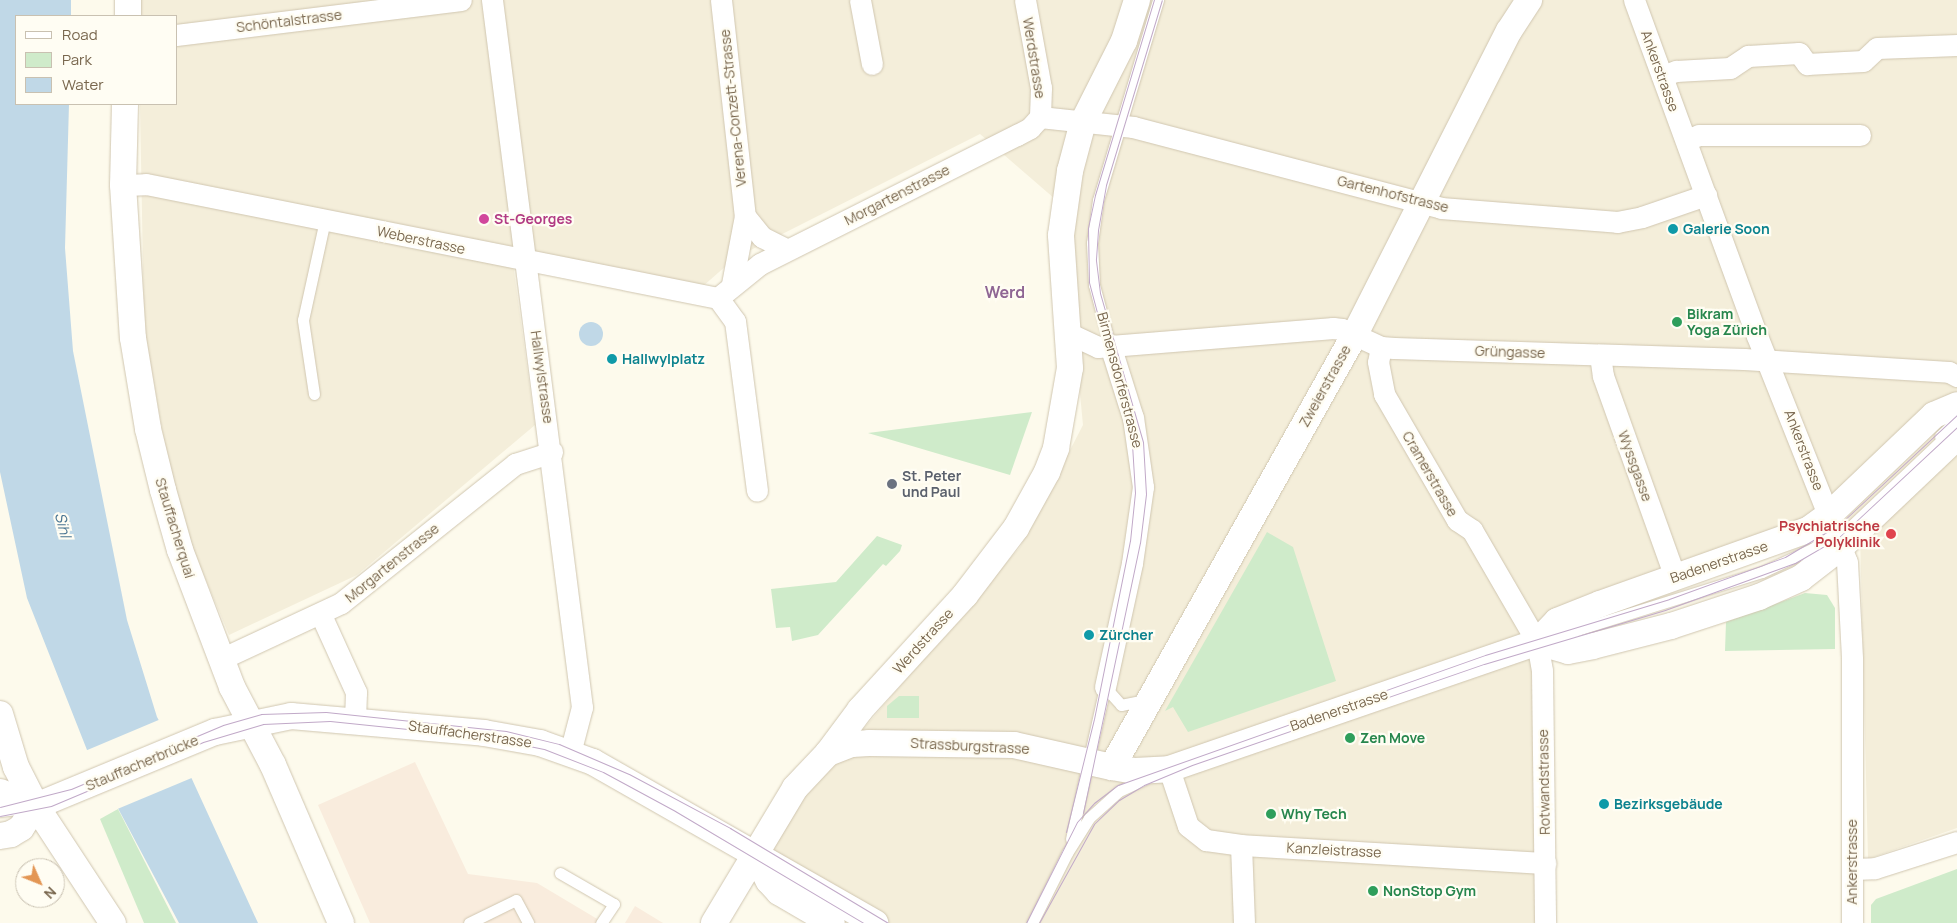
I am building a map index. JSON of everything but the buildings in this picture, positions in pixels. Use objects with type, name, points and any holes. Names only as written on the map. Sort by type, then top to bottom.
[{"type":"street","points":[[128,0],[128,15]]},
{"type":"street","name":"Schöntalstrasse","points":[[178,35],[462,0]]},
{"type":"street","name":"Hallwylstrasse","points":[[492,0],[525,261],[552,452],[582,707],[570,753]]},
{"type":"street","name":"Verena-Conzett-Strasse","points":[[721,0],[745,216],[725,291]]},
{"type":"street","points":[[860,0],[872,64]]},
{"type":"street","name":"Werdstrasse","points":[[1025,0],[1041,88],[1040,117]]},
{"type":"street","points":[[1068,333],[1062,235],[1070,171],[1083,122],[1124,41],[1137,0]]},
{"type":"street","name":"Zweierstrasse","points":[[1100,764],[1151,696],[1354,334],[1509,31],[1529,0]]},
{"type":"street","name":"Ankerstrasse","points":[[1634,0],[1757,336],[1841,527],[1850,580],[1852,923]]},
{"type":"street","points":[[1662,76],[1676,71],[1730,68],[1748,56],[1798,53],[1807,64],[1863,61],[1877,48],[1957,45]]},
{"type":"street","name":"Stauffacherquai","points":[[126,105],[123,185],[133,338],[148,429],[180,550],[221,659],[248,723],[273,765],[341,923]]},
{"type":"street","points":[[1040,117],[1083,122]]},
{"type":"street","name":"Morgartenstrasse","points":[[725,291],[760,264],[1030,128],[1040,117]]},
{"type":"street","name":"Gartenhofstrasse","points":[[1083,122],[1120,125],[1441,208],[1568,219],[1630,220],[1706,195]]},
{"type":"street","points":[[1686,140],[1699,135],[1860,135]]},
{"type":"street","name":"Weberstrasse","points":[[123,185],[146,184],[525,261],[725,291]]},
{"type":"street","points":[[745,216],[762,237],[787,250]]},
{"type":"street","points":[[725,291],[735,322],[757,491]]},
{"type":"street","name":"Grüngasse","points":[[1068,333],[1098,347],[1333,328],[1354,334],[1381,347],[1769,360],[1949,372],[1957,376]]},
{"type":"street","name":"Werdstrasse","points":[[714,923],[795,788],[828,753],[860,710],[965,595],[1016,528],[1038,491],[1056,448],[1070,368],[1068,333]]},
{"type":"street","name":"Birmensdorferstrasse","points":[[1105,688],[1132,563],[1143,487],[1133,418],[1110,345]]},
{"type":"street","name":"Cramerstrasse","points":[[1381,347],[1378,362],[1384,394],[1457,520],[1472,530],[1537,642]]},
{"type":"street","name":"Wyssgasse","points":[[1600,355],[1602,376],[1675,577]]},
{"type":"street","name":"Badenerstrasse","points":[[1537,642],[1568,652],[1671,626],[1759,597],[1801,578],[1934,416],[1957,405]]},
{"type":"street","name":"Badenerstrasse","points":[[1100,764],[1135,771],[1169,769],[1537,642],[1557,622],[1675,577],[1808,530],[1841,527],[1957,437]]},
{"type":"street","name":"Morgartenstrasse","points":[[221,659],[342,604],[515,464],[552,452]]},
{"type":"street","points":[[321,615],[356,692],[355,719]]},
{"type":"street","name":"Rotwandstrasse","points":[[1537,642],[1542,671],[1545,923]]},
{"type":"street","points":[[0,714],[16,767],[36,806],[113,923]]},
{"type":"street","name":"Stauffacherstrasse","points":[[248,723],[291,716],[355,719],[493,735],[570,753],[627,779],[875,923]]},
{"type":"street","name":"Stauffacherbrücke","points":[[36,806],[90,786],[201,738],[248,723]]},
{"type":"street","name":"Strassburgstrasse","points":[[828,753],[852,744],[870,742],[1014,745],[1100,764]]},
{"type":"street","name":"Kanzleistrasse","points":[[1169,769],[1188,826],[1195,834],[1206,840],[1240,845],[1545,863]]},
{"type":"street","points":[[0,792],[36,806]]},
{"type":"street","points":[[0,836],[11,834],[21,828],[36,806]]},
{"type":"street","points":[[1852,869],[1876,868],[1957,842]]},
{"type":"street","points":[[1240,845],[1244,923]]},
{"type":"street","points":[[755,854],[769,881],[779,892],[832,923]]},
{"type":"lane","name":"Birmensdorferstrasse","points":[[1110,345],[1094,285],[1092,243],[1098,200],[1158,0]]},
{"type":"lane","points":[[314,394],[303,312],[325,220]]},
{"type":"lane","name":"Badenerstrasse","points":[[1841,527],[1957,420]]},
{"type":"lane","name":"Birmensdorferstrasse","points":[[1067,853],[1100,764],[1105,688]]},
{"type":"lane","points":[[1105,688],[1121,705],[1130,706],[1151,696]]},
{"type":"lane","name":"Badenerstrasse","points":[[1032,923],[1067,853],[1089,818],[1110,798],[1130,786],[1169,769]]},
{"type":"lane","points":[[0,811],[36,806]]},
{"type":"lane","points":[[560,873],[614,904],[601,923]]},
{"type":"lane","points":[[469,923],[516,900],[528,923]]},
{"type":"shaded area","points":[[139,0],[1957,0],[1957,828],[1868,859],[1860,534],[1827,513],[1541,621],[1536,923],[877,923],[766,858],[795,808],[1020,547],[1083,425],[1062,205],[980,134],[735,258],[702,287],[511,249],[535,425],[357,575],[229,635],[176,509],[144,325],[140,105],[178,105],[178,15],[139,15]]},
{"type":"shaded area","points":[[415,762],[468,874],[537,883],[604,923],[370,923],[318,805]]},
{"type":"shaded area","points":[[635,906],[663,923],[625,923]]},
{"type":"green space","points":[[1032,412],[1010,475],[868,433]]},
{"type":"green space","points":[[1267,532],[1293,547],[1336,681],[1188,732],[1173,707],[1165,711]]},
{"type":"green space","points":[[877,536],[902,545],[900,551],[886,566],[883,564],[818,635],[792,641],[790,627],[776,628],[771,589],[836,582]]},
{"type":"green space","points":[[1805,593],[1827,595],[1835,608],[1835,649],[1725,651],[1726,622]]},
{"type":"green space","points":[[899,696],[919,696],[919,718],[887,718],[887,706]]},
{"type":"green space","points":[[118,809],[176,923],[144,923],[100,819]]},
{"type":"green space","points":[[1957,869],[1957,923],[1871,923],[1871,905],[1876,899]]},
{"type":"water","name":"Sihl","points":[[0,0],[71,0],[71,15],[15,15],[15,105],[69,105],[65,248],[73,351],[127,620],[157,717],[191,777],[258,923],[179,923],[87,750],[27,598],[0,472]]},
{"type":"water","points":[[591,322],[596,323],[602,329],[602,339],[596,345],[591,346],[586,345],[580,339],[579,334],[580,329],[586,323]]},
{"type":"pier","points":[[161,719],[194,777],[115,810],[85,751]]},
{"type":"tram line","points":[[1066,832],[1094,719],[1130,541],[1135,493],[1132,444],[1089,282],[1088,228],[1095,195],[1154,0]]},
{"type":"tram line","points":[[1083,813],[1140,543],[1146,494],[1143,442],[1100,293],[1096,259],[1098,230],[1106,185],[1162,0]]},
{"type":"tram line","points":[[1026,923],[1077,822],[1094,803],[1118,785],[1485,655],[1669,599],[1785,557],[1840,524],[1957,415]]},
{"type":"tram line","points":[[1039,923],[1094,824],[1119,800],[1144,785],[1192,765],[1484,664],[1665,610],[1795,563],[1838,538],[1957,427]]},
{"type":"tram line","points":[[0,807],[71,789],[223,725],[261,714],[326,712],[506,731],[559,744],[629,774],[730,828],[888,923]]},
{"type":"tram line","points":[[0,816],[51,806],[203,742],[263,724],[330,721],[485,737],[544,749],[603,772],[675,811],[864,923]]},
{"type":"place","name":"St-Georges","points":[[484,219]]},
{"type":"place","name":"Galerie Soon","points":[[1673,229]]},
{"type":"place","name":"Bikram Yoga Zürich","points":[[1677,322]]},
{"type":"place","name":"Hallwylplatz","points":[[612,359]]},
{"type":"place","name":"St. Peter und Paul","points":[[892,484]]},
{"type":"place","name":"Psychiatrische Polyklinik","points":[[1891,534]]},
{"type":"place","name":"Zürcher","points":[[1089,635]]},
{"type":"place","name":"Zen Move","points":[[1350,738]]},
{"type":"place","name":"Bezirksgebäude","points":[[1604,804]]},
{"type":"place","name":"Why Tech","points":[[1271,814]]},
{"type":"place","name":"NonStop Gym","points":[[1373,891]]},
{"type":"district","name":"Werd","points":[[1005,292]]}]
